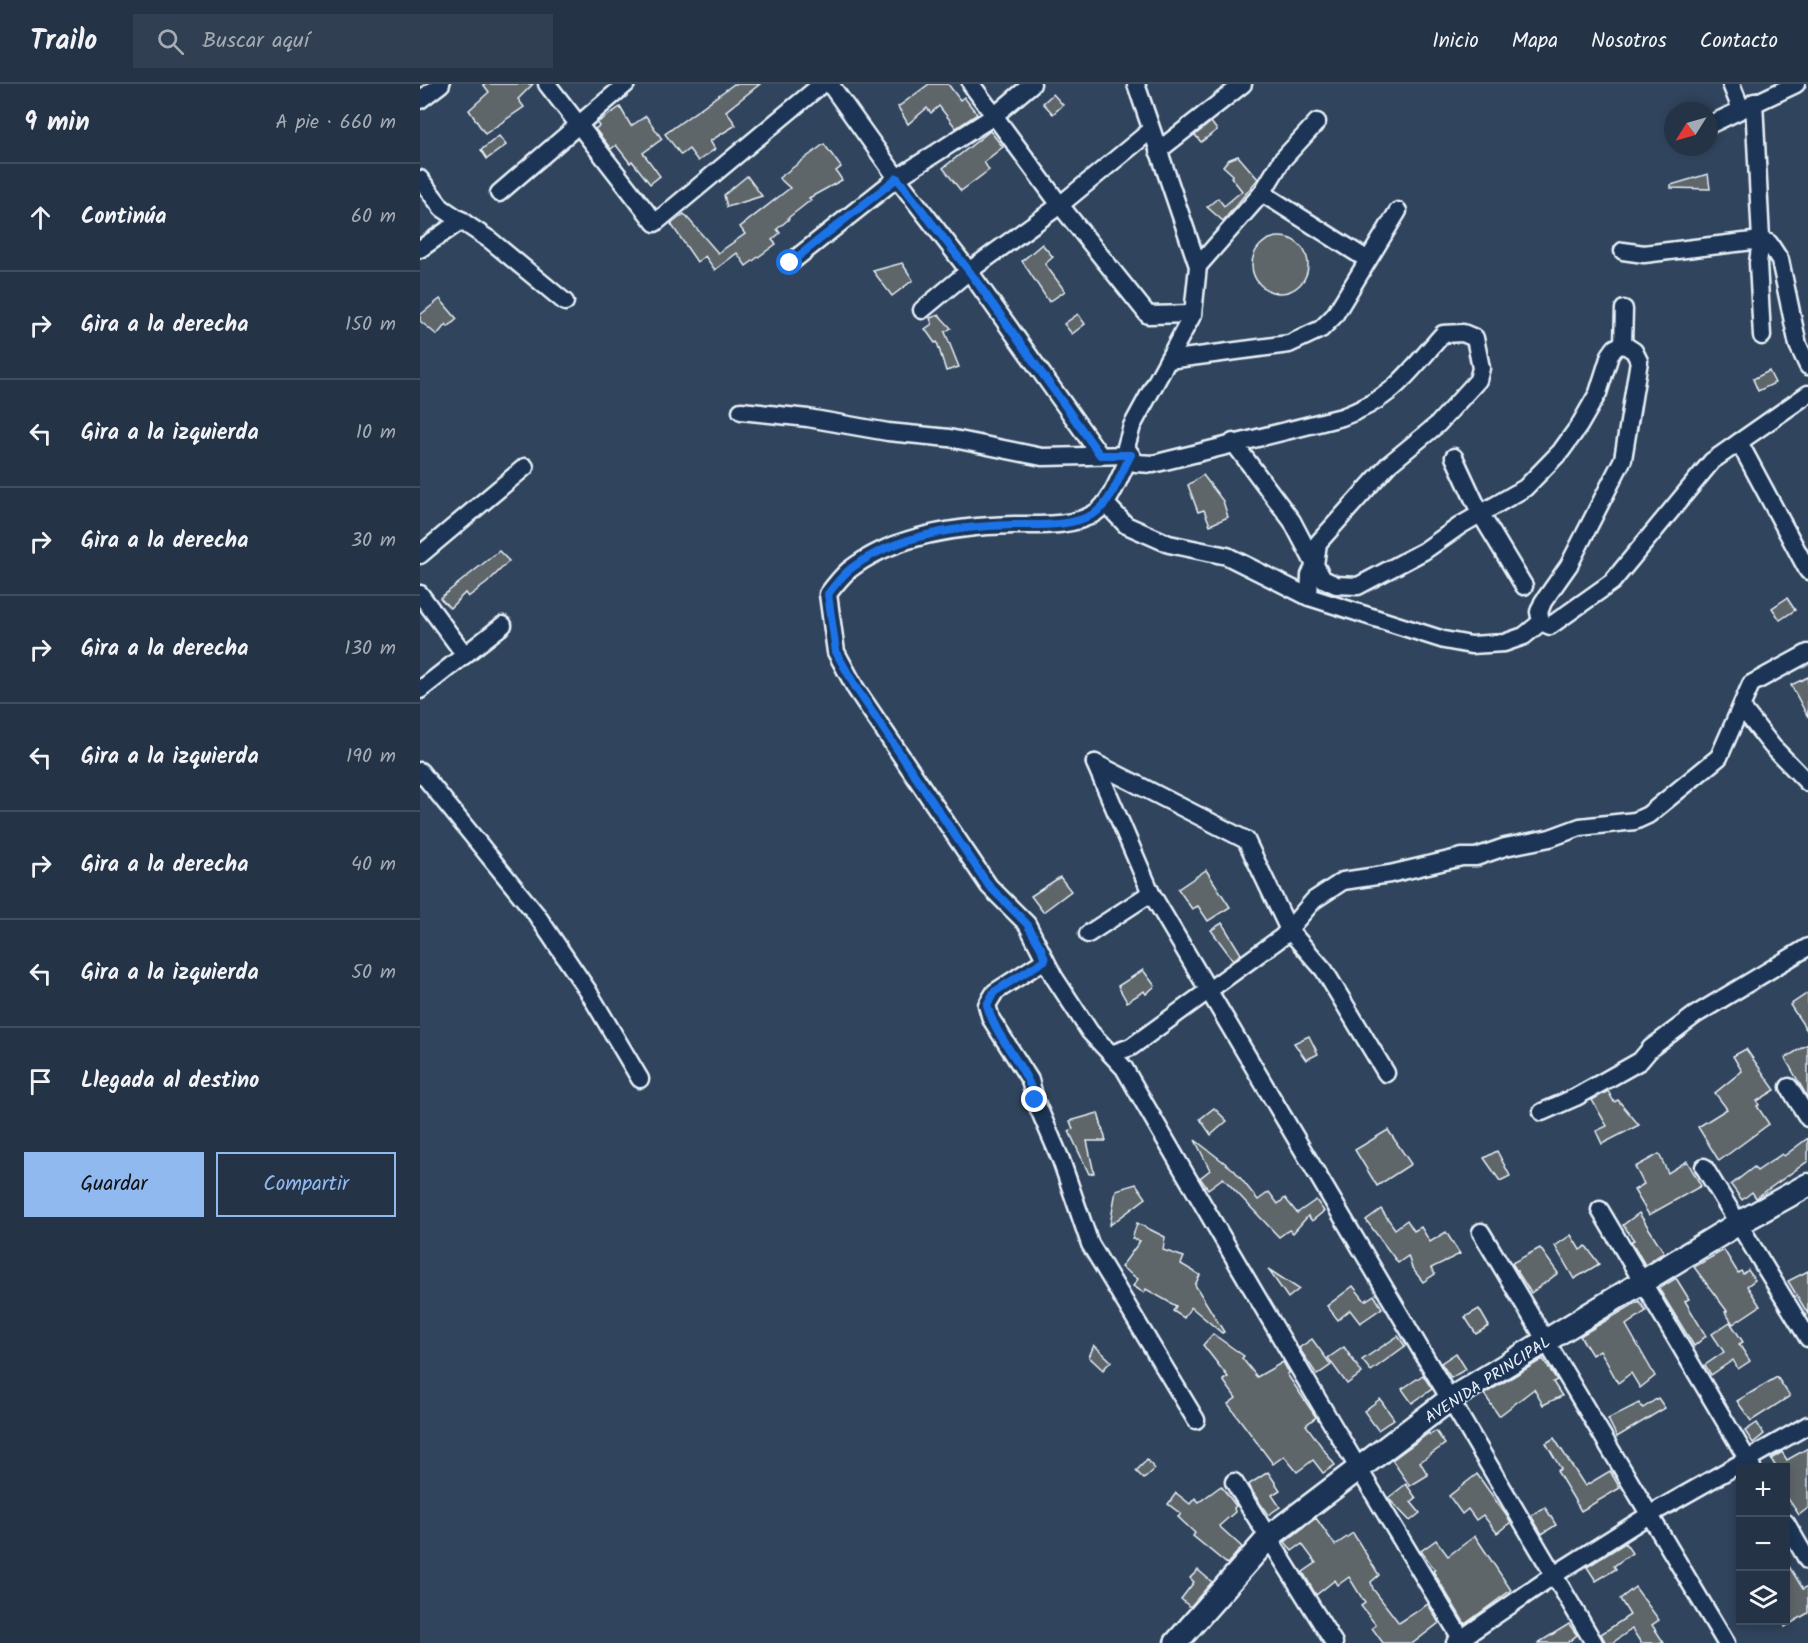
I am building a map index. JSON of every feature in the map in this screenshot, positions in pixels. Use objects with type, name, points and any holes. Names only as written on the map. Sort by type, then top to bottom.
[{"type":"street","points":[[420,100],[441,84]]},
{"type":"street","points":[[547,84],[655,223],[822,84]]},
{"type":"street","points":[[499,193],[626,84]]},
{"type":"street","points":[[830,84],[897,178],[969,271],[1100,455]]},
{"type":"street","points":[[971,84],[1060,205],[1148,315],[1193,314]]},
{"type":"street","points":[[790,263],[897,178],[994,116],[1032,84]]},
{"type":"street","points":[[1136,84],[1150,131],[1198,266],[1193,314],[1132,426],[1126,447],[1136,463],[1153,464],[1233,442],[1342,417],[1369,407],[1391,393],[1443,334],[1463,333],[1475,338],[1481,368],[1478,380],[1438,424],[1388,465],[1318,543],[1315,566],[1310,575],[1309,597]]},
{"type":"street","points":[[1158,151],[1244,84]]},
{"type":"street","points":[[1731,84],[1747,106],[1761,240],[1758,263],[1762,336]]},
{"type":"street","points":[[1718,120],[1796,84]]},
{"type":"street","points":[[1198,266],[1262,194],[1282,160],[1317,122]]},
{"type":"street","points":[[922,310],[969,271],[1060,205],[1150,131]]},
{"type":"street","points":[[420,179],[442,208],[462,220],[565,302]]},
{"type":"street","points":[[1262,194],[1368,260]]},
{"type":"street","points":[[1168,360],[1289,344],[1322,329],[1334,316],[1398,211]]},
{"type":"street","points":[[420,249],[462,220]]},
{"type":"street","points":[[1623,251],[1644,254],[1761,240],[1769,243],[1780,260],[1798,345],[1808,366]]},
{"type":"street","points":[[1623,344],[1624,309]]},
{"type":"street","points":[[1233,442],[1292,521],[1323,579],[1336,585],[1358,586],[1424,551],[1480,513],[1525,488],[1561,451],[1598,393],[1610,355],[1615,348],[1623,344]]},
{"type":"street","points":[[1541,622],[1539,612],[1543,602],[1569,565],[1623,459],[1639,361],[1634,351],[1623,344]]},
{"type":"street","points":[[1541,622],[1550,626],[1612,582],[1712,461],[1808,394]]},
{"type":"street","points":[[741,411],[808,418],[888,432],[949,438],[1042,457],[1131,455]]},
{"type":"street","points":[[1739,442],[1808,571]]},
{"type":"street","points":[[1131,455],[1106,504],[1093,514],[1069,522],[990,525],[919,537],[875,554],[848,571],[828,594],[836,652],[856,688],[989,886],[1027,924],[1045,960],[1090,1032],[1124,1068],[1282,1342],[1360,1467],[1460,1641],[1554,1575],[1649,1515],[1736,1470]]},
{"type":"street","points":[[1454,457],[1480,513],[1524,586]]},
{"type":"street","points":[[420,555],[525,467]]},
{"type":"street","points":[[1106,504],[1126,525],[1169,544],[1227,556],[1309,597],[1444,640],[1471,645],[1504,643],[1524,636],[1541,622]]},
{"type":"street","points":[[420,594],[465,656]]},
{"type":"street","points":[[420,690],[503,625]]},
{"type":"street","points":[[1111,1054],[1131,1047],[1289,930],[1314,900],[1343,880],[1390,874],[1462,857],[1476,857],[1505,847],[1550,838],[1580,827],[1635,821],[1648,815],[1719,757],[1743,709],[1751,684],[1808,653]]},
{"type":"street","points":[[1743,709],[1772,746],[1808,783]]},
{"type":"street","points":[[1386,1073],[1324,970],[1289,930],[1246,840],[1095,763],[1151,893],[1594,1643]]},
{"type":"street","points":[[420,771],[536,914],[588,991],[640,1079]]},
{"type":"street","points":[[1088,934],[1151,893]]},
{"type":"street","points":[[1542,1112],[1576,1097],[1640,1061],[1651,1048],[1695,1015],[1808,948]]},
{"type":"street","points":[[1045,960],[994,992],[987,1005],[991,1019],[1030,1080],[1035,1100],[1060,1160],[1090,1244],[1196,1420]]},
{"type":"street","points":[[1789,1087],[1808,1118]]},
{"type":"street","points":[[1704,1167],[1808,1338]]},
{"type":"street","name":"AVENIDA PRINCIPAL","points":[[1176,1643],[1270,1536],[1449,1400],[1642,1282],[1808,1185]]},
{"type":"street","points":[[1600,1210],[1749,1463],[1808,1425]]},
{"type":"street","points":[[1481,1232],[1726,1643]]},
{"type":"street","points":[[1233,1482],[1270,1536],[1335,1643]]},
{"type":"street","points":[[1790,1531],[1808,1561]]},
{"type":"building","points":[[483,84],[533,84],[518,99],[524,107],[485,134],[469,110],[489,92]]},
{"type":"building","points":[[734,84],[760,84],[726,111],[736,125],[710,141],[715,149],[698,161],[689,149],[681,155],[665,134]]},
{"type":"building","points":[[929,84],[948,84],[960,100],[964,97],[977,114],[956,128],[939,106],[931,113],[927,108],[908,124],[898,107]]},
{"type":"building","points":[[1053,94],[1063,105],[1053,114],[1043,103]]},
{"type":"building","points":[[620,107],[631,126],[646,116],[662,139],[643,153],[660,176],[650,184],[616,145],[611,149],[595,129],[599,126],[597,123]]},
{"type":"building","points":[[1211,122],[1217,130],[1201,142],[1195,135]]},
{"type":"building","points":[[990,131],[1003,147],[984,162],[989,170],[961,191],[943,168]]},
{"type":"building","points":[[499,136],[506,145],[487,159],[481,150]]},
{"type":"building","points":[[824,144],[841,167],[836,171],[842,180],[809,198],[811,200],[788,218],[777,229],[780,233],[772,240],[776,244],[746,266],[737,253],[715,270],[705,256],[697,262],[671,224],[684,214],[718,253],[745,234],[740,227],[790,188],[779,178]]},
{"type":"building","points":[[1238,156],[1258,179],[1223,221],[1207,207],[1218,198],[1224,206],[1242,191],[1231,177],[1233,175],[1223,166],[1228,160]]},
{"type":"building","points":[[1708,174],[1710,189],[1671,188],[1671,185]]},
{"type":"building","points":[[747,176],[762,196],[727,207],[724,195]]},
{"type":"building","points":[[1280,237],[1291,239],[1300,245],[1306,254],[1308,265],[1306,276],[1300,285],[1291,291],[1280,293],[1269,291],[1260,285],[1254,276],[1252,265],[1254,254],[1260,245],[1269,239]]},
{"type":"building","points":[[1042,244],[1053,257],[1045,264],[1065,291],[1049,302],[1022,261]]},
{"type":"building","points":[[902,263],[913,280],[892,296],[873,271]]},
{"type":"building","points":[[440,299],[457,319],[448,327],[446,324],[437,335],[420,321],[420,315]]},
{"type":"building","points":[[1078,314],[1085,324],[1072,334],[1064,324]]},
{"type":"building","points":[[939,315],[951,328],[945,332],[959,367],[946,371],[937,342],[935,343],[925,329],[932,324],[930,318]]},
{"type":"building","points":[[1769,371],[1775,383],[1758,391],[1753,379]]},
{"type":"building","points":[[1203,475],[1223,501],[1228,517],[1210,525],[1204,510],[1198,512],[1188,485]]},
{"type":"building","points":[[499,551],[509,561],[487,583],[468,597],[465,593],[450,608],[440,598]]},
{"type":"building","points":[[1787,598],[1795,610],[1780,620],[1772,608]]},
{"type":"building","points":[[1808,677],[1808,717],[1791,685]]},
{"type":"building","points":[[1206,870],[1230,907],[1208,921],[1198,906],[1192,909],[1178,889]]},
{"type":"building","points":[[1060,877],[1071,891],[1043,912],[1031,896]]},
{"type":"building","points":[[1222,923],[1241,954],[1233,960],[1211,930]]},
{"type":"building","points":[[1143,970],[1155,986],[1146,994],[1144,991],[1127,1002],[1118,986]]},
{"type":"building","points":[[1808,993],[1808,1032],[1790,1005]]},
{"type":"building","points":[[1309,1036],[1318,1054],[1306,1060],[1294,1043]]},
{"type":"building","points":[[1808,1044],[1808,1098],[1785,1058]]},
{"type":"building","points":[[1746,1049],[1775,1090],[1757,1101],[1759,1105],[1757,1106],[1769,1124],[1719,1161],[1698,1127],[1727,1109],[1715,1093],[1742,1071],[1733,1056]]},
{"type":"building","points":[[1608,1091],[1614,1102],[1618,1100],[1639,1125],[1602,1144],[1596,1131],[1607,1126],[1592,1100]]},
{"type":"building","points":[[1214,1108],[1227,1121],[1211,1135],[1200,1119]]},
{"type":"building","points":[[1098,1113],[1106,1141],[1087,1141],[1094,1173],[1089,1174],[1069,1131],[1073,1129],[1070,1121]]},
{"type":"building","points":[[1388,1130],[1411,1164],[1377,1186],[1355,1150]]},
{"type":"building","points":[[1808,1138],[1808,1161],[1756,1198],[1752,1192],[1742,1200],[1731,1185],[1754,1167],[1757,1171],[1782,1154],[1784,1156]]},
{"type":"building","points":[[1195,1140],[1234,1170],[1258,1200],[1269,1192],[1278,1204],[1285,1198],[1297,1213],[1316,1200],[1324,1211],[1312,1221],[1308,1216],[1293,1233],[1289,1230],[1279,1237],[1223,1178],[1208,1189],[1200,1178],[1210,1170]]},
{"type":"building","points":[[1497,1151],[1510,1176],[1500,1181],[1484,1158]]},
{"type":"building","points":[[1659,1154],[1668,1173],[1687,1161],[1701,1186],[1649,1215],[1634,1190],[1644,1184],[1635,1167]]},
{"type":"building","points":[[1136,1184],[1146,1198],[1110,1225],[1116,1190]]},
{"type":"building","points":[[1381,1209],[1395,1229],[1407,1220],[1414,1231],[1421,1227],[1430,1242],[1446,1232],[1460,1254],[1431,1268],[1435,1274],[1423,1282],[1412,1268],[1408,1256],[1398,1263],[1366,1220]]},
{"type":"building","points":[[1639,1213],[1664,1252],[1645,1265],[1631,1241],[1634,1240],[1623,1225]]},
{"type":"building","points":[[1137,1223],[1165,1237],[1163,1250],[1184,1257],[1181,1264],[1200,1275],[1195,1285],[1224,1332],[1222,1333],[1191,1307],[1184,1318],[1173,1311],[1176,1306],[1146,1289],[1144,1293],[1133,1286],[1138,1279],[1121,1267],[1140,1241],[1132,1239]]},
{"type":"building","points":[[1571,1235],[1580,1250],[1586,1246],[1599,1264],[1574,1279],[1555,1246]]},
{"type":"building","points":[[1540,1248],[1558,1273],[1531,1293],[1512,1263]]},
{"type":"building","points":[[1724,1250],[1738,1273],[1741,1271],[1743,1274],[1748,1270],[1755,1280],[1747,1286],[1760,1306],[1733,1324],[1725,1312],[1727,1311],[1694,1267]]},
{"type":"building","points":[[1268,1269],[1299,1289],[1288,1298]]},
{"type":"building","points":[[1808,1271],[1808,1314],[1788,1281]]},
{"type":"building","points":[[1676,1278],[1689,1299],[1685,1301],[1706,1336],[1694,1346],[1659,1289]]},
{"type":"building","points":[[1353,1286],[1365,1301],[1374,1295],[1382,1308],[1360,1323],[1350,1310],[1338,1320],[1327,1306]]},
{"type":"building","points":[[1639,1301],[1646,1311],[1626,1325],[1655,1376],[1640,1388],[1631,1373],[1618,1383],[1600,1350],[1592,1355],[1580,1336]]},
{"type":"building","points":[[1479,1309],[1489,1326],[1476,1334],[1465,1317]]},
{"type":"building","points":[[1730,1322],[1743,1342],[1739,1344],[1750,1361],[1738,1369],[1733,1360],[1711,1375],[1705,1365],[1724,1352],[1712,1334]]},
{"type":"building","points":[[1213,1334],[1244,1356],[1242,1358],[1257,1377],[1283,1362],[1289,1373],[1287,1374],[1316,1417],[1306,1425],[1335,1465],[1323,1473],[1313,1460],[1297,1472],[1284,1456],[1273,1464],[1228,1404],[1236,1398],[1223,1380],[1228,1377],[1203,1345]]},
{"type":"building","points":[[1398,1336],[1405,1346],[1371,1371],[1362,1360]]},
{"type":"building","points":[[1312,1339],[1331,1365],[1317,1375],[1299,1348]]},
{"type":"building","points":[[1094,1345],[1111,1361],[1103,1370],[1089,1357]]},
{"type":"building","points":[[1344,1347],[1362,1373],[1347,1384],[1328,1358]]},
{"type":"building","points":[[1456,1353],[1466,1369],[1451,1378],[1441,1363]]},
{"type":"building","points":[[1543,1359],[1557,1380],[1553,1382],[1562,1396],[1543,1405],[1534,1389],[1499,1416],[1484,1394]]},
{"type":"building","points":[[1423,1375],[1432,1389],[1412,1403],[1402,1389]]},
{"type":"building","points":[[1777,1377],[1790,1396],[1751,1421],[1737,1401]]},
{"type":"building","points":[[1658,1398],[1665,1408],[1617,1437],[1608,1419],[1639,1403],[1643,1408]]},
{"type":"building","points":[[1380,1399],[1394,1419],[1378,1430],[1364,1411]]},
{"type":"building","points":[[1757,1423],[1764,1434],[1753,1443],[1745,1431]]},
{"type":"building","points":[[1436,1431],[1445,1444],[1420,1462],[1428,1475],[1410,1486],[1392,1460],[1429,1433],[1430,1435]]},
{"type":"building","points":[[1554,1438],[1585,1486],[1610,1471],[1620,1488],[1581,1511],[1557,1471],[1561,1469],[1546,1443]]},
{"type":"building","points":[[1808,1448],[1808,1508],[1799,1515],[1790,1502],[1790,1463],[1774,1463],[1771,1459],[1782,1452],[1787,1460]]},
{"type":"building","points":[[1147,1460],[1155,1469],[1144,1479],[1136,1471]]},
{"type":"building","points":[[1268,1472],[1280,1490],[1272,1495],[1280,1507],[1268,1515],[1248,1485]]},
{"type":"building","points":[[1477,1474],[1511,1522],[1497,1533],[1483,1515],[1476,1520],[1468,1509],[1462,1514],[1449,1496]]},
{"type":"building","points":[[1406,1484],[1416,1498],[1411,1502],[1420,1513],[1410,1521],[1388,1498]]},
{"type":"building","points":[[1221,1486],[1236,1506],[1235,1512],[1219,1526],[1242,1547],[1227,1564],[1193,1536],[1195,1533],[1178,1517],[1181,1514],[1168,1504],[1176,1493],[1190,1504],[1195,1498],[1199,1502]]},
{"type":"building","points":[[1545,1507],[1556,1525],[1542,1534],[1531,1516]]},
{"type":"building","points":[[1316,1518],[1335,1545],[1353,1533],[1379,1575],[1371,1582],[1373,1589],[1399,1623],[1428,1604],[1439,1623],[1413,1643],[1383,1643],[1372,1628],[1376,1625],[1361,1606],[1365,1603],[1349,1577],[1338,1585],[1335,1580],[1316,1595],[1303,1572],[1316,1563],[1302,1544],[1292,1551],[1285,1542]]},
{"type":"building","points":[[1475,1536],[1511,1590],[1465,1624],[1433,1571],[1435,1570],[1421,1551],[1436,1540],[1448,1556]]},
{"type":"building","points":[[1625,1543],[1632,1553],[1614,1566],[1616,1569],[1596,1581],[1587,1567]]},
{"type":"building","points":[[1790,1568],[1803,1589],[1808,1586],[1808,1613],[1790,1624]]},
{"type":"building","points":[[1198,1570],[1212,1582],[1190,1607],[1181,1599],[1194,1582],[1190,1578]]},
{"type":"building","points":[[1635,1587],[1659,1620],[1652,1625],[1664,1643],[1641,1643],[1632,1629],[1612,1643],[1606,1643],[1601,1634],[1630,1615],[1620,1599]]},
{"type":"building","points":[[1569,1624],[1577,1635],[1567,1643],[1538,1643]]},
{"type":"route","points":[[790,263],[897,178],[969,271],[1100,455],[1131,455],[1106,504],[1093,514],[1069,522],[990,525],[919,537],[875,554],[848,571],[828,594],[836,652],[856,688],[989,886],[1027,924],[1041,948],[1045,960],[1012,983],[994,992],[987,1005],[991,1019],[1030,1080],[1035,1100]]}]
